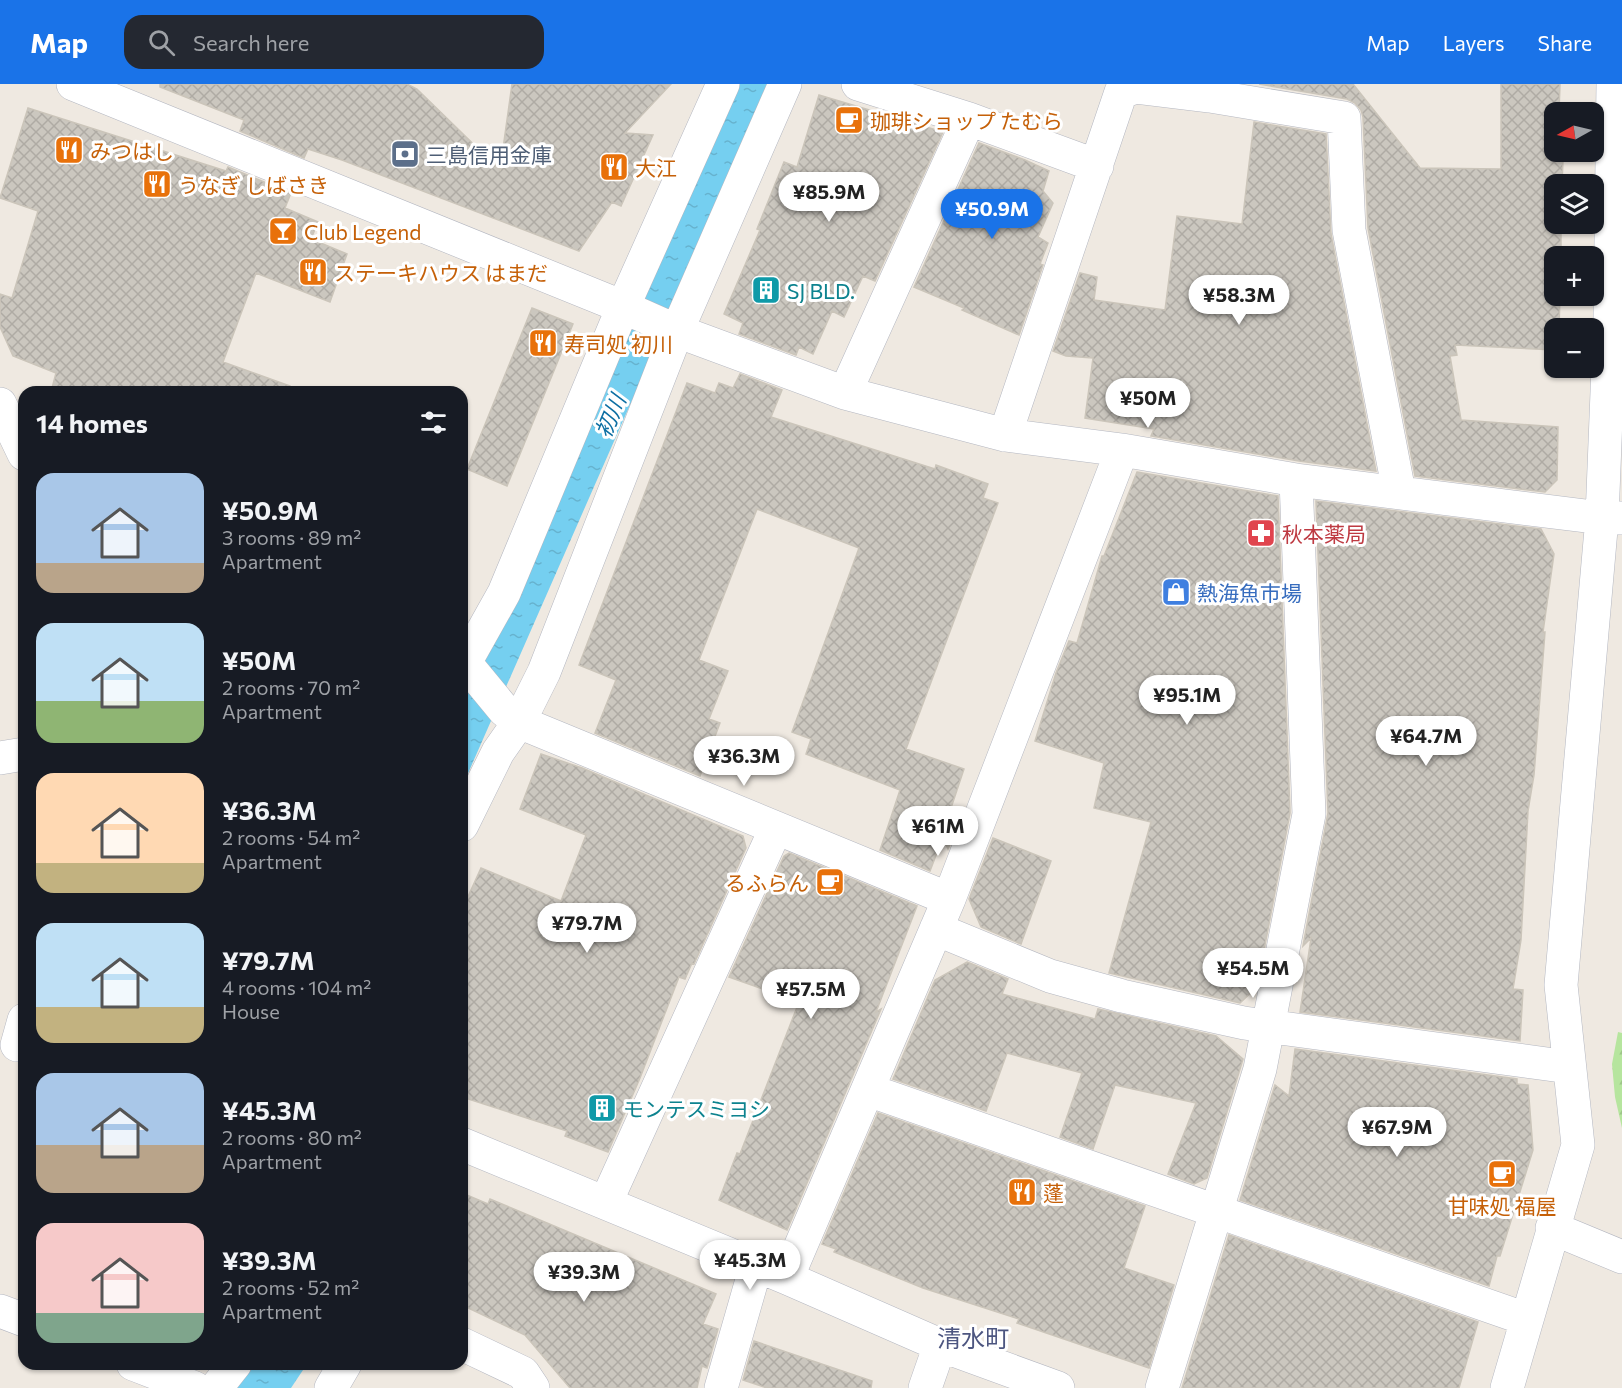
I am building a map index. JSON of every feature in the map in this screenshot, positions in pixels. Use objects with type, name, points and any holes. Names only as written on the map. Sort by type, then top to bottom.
[{"type":"street","points":[[73,84],[677,331],[845,393],[1005,435],[1122,450],[1296,480],[1612,518]]},
{"type":"street","points":[[468,654],[504,593],[623,307],[723,84]]},
{"type":"street","points":[[468,813],[498,752],[519,722],[544,672],[677,331],[785,84]]},
{"type":"street","points":[[858,84],[969,120],[1097,166]]},
{"type":"street","points":[[1507,1388],[1578,1145],[1561,985],[1612,518],[1610,317],[1613,84]]},
{"type":"street","points":[[1005,435],[1121,92],[1136,87],[1211,90],[1344,118],[1349,230],[1399,492]]},
{"type":"street","points":[[845,393],[969,120]]},
{"type":"street","points":[[0,404],[18,442]]},
{"type":"street","points":[[787,1278],[949,899],[1122,450]]},
{"type":"street","points":[[1162,1388],[1260,1069],[1309,814],[1296,480]]},
{"type":"street","points":[[468,669],[504,710],[519,722],[949,899]]},
{"type":"street","points":[[0,758],[18,755]]},
{"type":"street","points":[[606,1202],[776,828]]},
{"type":"street","points":[[936,929],[1050,976],[1122,996],[1268,1027],[1569,1068]]},
{"type":"street","points":[[868,1090],[1526,1319]]},
{"type":"street","points":[[468,1146],[787,1278],[940,1345],[1058,1388]]},
{"type":"street","points":[[1552,1228],[1622,1257]]},
{"type":"street","points":[[721,1388],[756,1266]]},
{"type":"street","points":[[0,1311],[18,1318]]},
{"type":"street","points":[[925,1388],[940,1345]]},
{"type":"street","points":[[468,1347],[523,1373],[533,1388]]},
{"type":"street","points":[[148,1370],[195,1388]]},
{"type":"street","points":[[216,1388],[230,1370]]},
{"type":"street","points":[[331,1388],[342,1370]]},
{"type":"green space","points":[[1618,1032],[1622,1033],[1622,1128],[1615,1097],[1612,1064]]},
{"type":"water","name":"初川","points":[[731,84],[775,84],[626,414],[468,773],[468,669]]},
{"type":"water","points":[[245,1370],[303,1370],[291,1388],[235,1388]]},
{"type":"building","points":[[160,84],[407,84],[417,89],[500,170],[512,84],[671,84],[625,133],[653,135],[621,206],[612,202],[579,251],[342,160],[308,149],[304,158],[240,131],[244,120],[160,87]]},
{"type":"building","points":[[1259,84],[1353,84],[1420,168],[1501,169],[1501,84],[1560,84],[1559,102],[1544,102],[1544,162],[1563,162],[1562,174],[1544,174],[1544,234],[1561,234],[1561,246],[1544,246],[1544,306],[1560,306],[1559,318],[1544,318],[1544,349],[1455,345],[1457,355],[1450,356],[1461,420],[1558,427],[1557,480],[1545,492],[1415,476],[1368,228],[1363,117],[1355,103],[1347,99]]},
{"type":"building","points":[[819,95],[943,132],[875,281],[863,276],[844,317],[832,311],[813,354],[799,347],[796,355],[739,334],[743,323],[724,314],[760,230],[757,229],[784,162],[797,167]]},
{"type":"building","points":[[28,108],[226,171],[228,167],[291,193],[285,208],[318,222],[311,239],[347,254],[330,302],[256,273],[223,362],[290,386],[53,386],[56,373],[13,356],[0,327],[0,294],[12,298],[38,211],[0,198]]},
{"type":"building","points":[[1254,122],[1326,134],[1331,234],[1376,471],[1299,461],[1151,436],[1154,429],[1085,418],[1093,358],[1066,356],[1053,351],[1080,273],[1097,277],[1094,300],[1165,310],[1177,216],[1242,224]]},
{"type":"building","points":[[979,143],[1049,171],[1043,191],[1053,203],[1038,237],[1048,243],[1040,264],[1043,265],[1019,335],[914,287]]},
{"type":"building","points":[[532,308],[573,324],[507,486],[468,469]]},
{"type":"building","points":[[740,374],[782,390],[771,417],[935,469],[936,465],[988,484],[983,498],[998,503],[906,749],[964,769],[947,820],[958,825],[948,849],[943,837],[930,871],[880,850],[900,790],[806,754],[811,739],[792,732],[859,548],[757,509],[699,660],[728,671],[709,719],[720,723],[700,776],[595,733],[616,680],[579,665],[687,383],[715,393],[719,383],[733,388]]},
{"type":"building","points":[[1137,472],[1278,496],[1290,813],[1257,987],[1240,1003],[1109,973],[1151,822],[1094,808],[1104,763],[1035,741],[1056,673],[1069,641],[1077,643],[1102,556],[1104,556]]},
{"type":"building","points":[[1316,501],[1541,529],[1554,554],[1543,632],[1545,632],[1534,775],[1528,811],[1521,940],[1513,989],[1523,990],[1520,1041],[1300,1012],[1311,938],[1303,946],[1328,813]]},
{"type":"building","points":[[541,754],[582,768],[743,836],[746,848],[694,964],[692,963],[685,979],[679,977],[640,1078],[608,1152],[565,1136],[567,1131],[468,1099],[468,897],[481,868],[561,901],[586,835],[520,809]]},
{"type":"building","points":[[993,838],[1051,861],[1021,944],[981,927],[969,899]]},
{"type":"building","points":[[789,853],[917,906],[876,1012],[881,1009],[787,1230],[719,1200],[737,1153],[740,1154],[799,1002],[729,977],[784,856]]},
{"type":"building","points":[[967,962],[1008,979],[1002,994],[1095,1019],[1098,1009],[1216,1036],[1243,1059],[1207,1178],[1194,1184],[1168,1174],[1196,1103],[1115,1085],[1093,1149],[1060,1137],[1082,1073],[1007,1053],[986,1111],[893,1079],[935,980]]},
{"type":"building","points":[[1295,1049],[1517,1079],[1517,1084],[1528,1085],[1533,1150],[1489,1286],[1240,1200],[1275,1085],[1289,1096]]},
{"type":"building","points":[[878,1113],[1145,1206],[1124,1268],[1174,1285],[1149,1368],[1017,1323],[1019,1319],[923,1288],[834,1252],[836,1249],[822,1244]]},
{"type":"building","points":[[468,1196],[488,1204],[490,1199],[716,1294],[703,1324],[718,1329],[707,1368],[702,1366],[697,1388],[570,1388],[525,1335],[468,1308]]},
{"type":"building","points":[[1229,1235],[1478,1322],[1459,1388],[1182,1388]]},
{"type":"building","points":[[754,1341],[872,1381],[871,1388],[767,1388],[743,1380]]},
{"type":"place","name":"珈琲ショップ たむら","points":[[849,120]]},
{"type":"place","name":"みつはし","points":[[69,150]]},
{"type":"place","name":"三島信用金庫","points":[[405,154]]},
{"type":"place","name":"大江","points":[[614,167]]},
{"type":"place","name":"うなぎ しばさき","points":[[157,184]]},
{"type":"place","name":"Club Legend","points":[[283,231]]},
{"type":"place","name":"ステーキハウス はまだ","points":[[313,272]]},
{"type":"place","name":"SJ BLD.","points":[[766,290]]},
{"type":"place","name":"寿司処 初川","points":[[543,343]]},
{"type":"place","name":"秋本薬局","points":[[1261,533]]},
{"type":"place","name":"熱海魚市場","points":[[1176,592]]},
{"type":"place","name":"るふらん","points":[[830,882]]},
{"type":"place","name":"モンテスミヨシ","points":[[602,1108]]},
{"type":"place","name":"甘味処 福屋","points":[[1502,1174]]},
{"type":"place","name":"蓬","points":[[1022,1192]]},
{"type":"district","name":"清水町","points":[[973,1337]]}]
